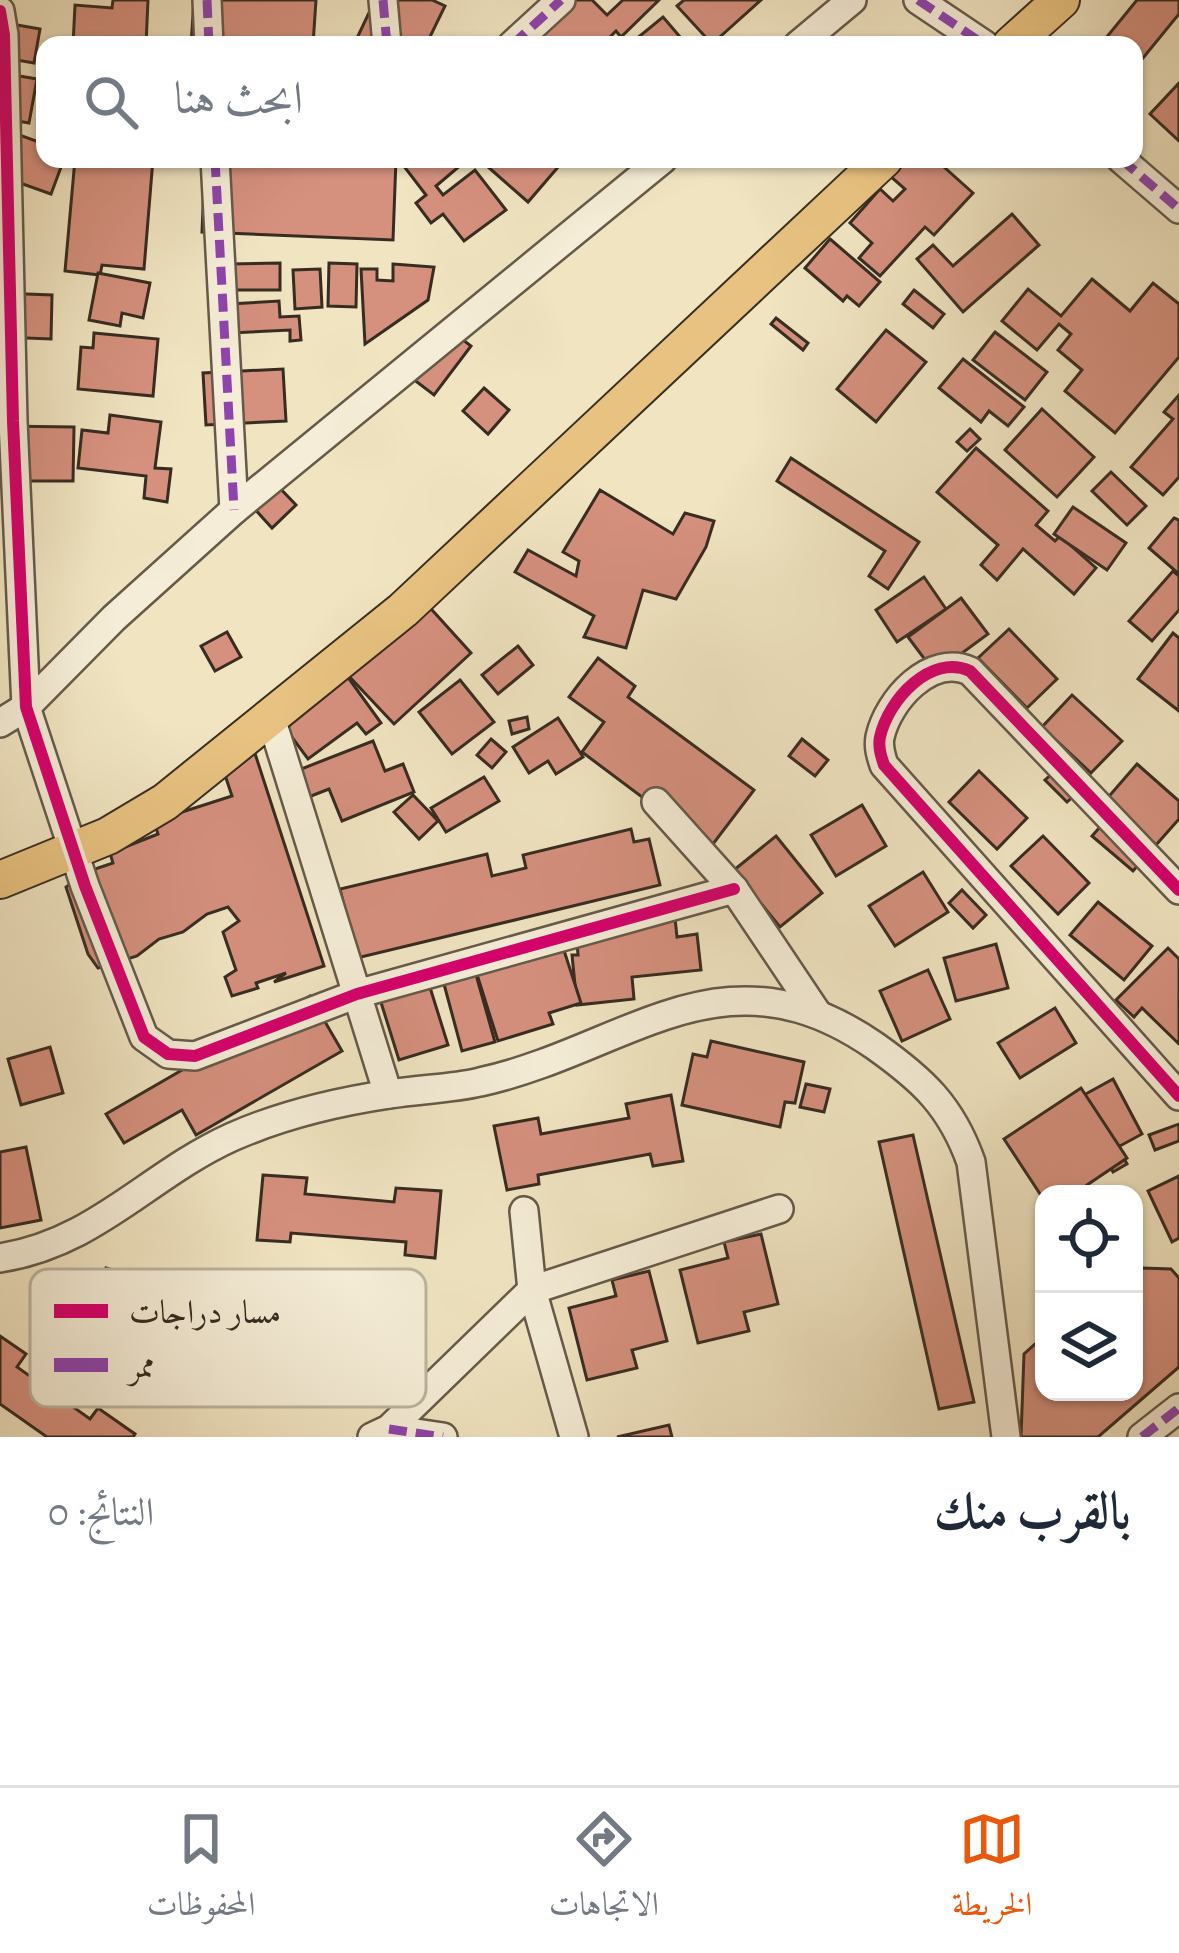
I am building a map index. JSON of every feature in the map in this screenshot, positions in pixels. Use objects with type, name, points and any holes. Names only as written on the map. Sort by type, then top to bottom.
[{"type":"main road","points":[[1021,36],[1061,0]]},
{"type":"main road","points":[[0,880],[73,852],[165,802],[404,610],[874,168]]},
{"type":"street","points":[[207,0],[209,36]]},
{"type":"street","points":[[383,0],[387,36]]},
{"type":"street","points":[[522,36],[562,0]]},
{"type":"street","points":[[809,36],[851,0]]},
{"type":"street","points":[[918,0],[972,36]]},
{"type":"street","points":[[0,11],[4,35],[6,426],[26,707],[73,852],[144,1037],[168,1054],[194,1055],[357,994],[734,890]]},
{"type":"street","points":[[215,168],[234,510]]},
{"type":"street","points":[[0,723],[26,707],[114,618],[234,510],[652,168]]},
{"type":"street","points":[[1131,168],[1179,209]]},
{"type":"street","points":[[1179,890],[970,671],[957,665],[926,673],[889,716],[880,736],[884,765],[1179,1096]]},
{"type":"street","points":[[271,718],[388,1094]]},
{"type":"street","points":[[656,802],[734,890],[817,1012]]},
{"type":"street","points":[[0,1258],[65,1242],[229,1138],[289,1115],[388,1094],[477,1083],[524,1070],[676,1009],[752,1002],[817,1012],[890,1057],[932,1090],[958,1125],[970,1162],[1006,1437]]},
{"type":"street","points":[[426,1390],[532,1290],[779,1209]]},
{"type":"street","points":[[524,1211],[532,1290],[574,1437]]},
{"type":"street","points":[[380,1433],[408,1407]]},
{"type":"street","points":[[1142,1437],[1179,1408]]},
{"type":"street","points":[[380,1433],[443,1437]]},
{"type":"building","points":[[113,0],[148,0],[146,36],[73,36],[75,5],[112,8]]},
{"type":"building","points":[[194,0],[316,0],[314,36],[192,36]]},
{"type":"building","points":[[375,0],[432,0],[445,6],[430,36],[358,36]]},
{"type":"building","points":[[558,0],[592,0],[607,15],[623,0],[659,0],[622,36],[616,31],[611,36],[531,36]]},
{"type":"building","points":[[684,0],[761,0],[721,36],[705,36],[677,6]]},
{"type":"building","points":[[1137,0],[1179,0],[1179,14],[1143,58],[1143,36],[1108,36]]},
{"type":"building","points":[[663,17],[679,36],[640,36]]},
{"type":"building","points":[[0,22],[40,29],[34,63],[5,58],[2,73],[36,79],[29,123],[0,118]]},
{"type":"building","points":[[1179,83],[1179,141],[1150,114]]},
{"type":"building","points":[[0,128],[36,141],[36,168],[61,168],[51,194],[0,176]]},
{"type":"building","points":[[74,168],[152,168],[144,269],[102,265],[100,275],[65,271]]},
{"type":"building","points":[[205,168],[396,168],[393,240],[202,232]]},
{"type":"building","points":[[405,168],[457,168],[436,186],[443,195],[475,170],[506,210],[464,241],[443,214],[431,223],[416,203],[426,195]]},
{"type":"building","points":[[489,168],[557,168],[528,202]]},
{"type":"building","points":[[895,168],[945,168],[973,193],[934,235],[925,227],[880,276],[859,258],[872,243],[850,223],[880,189],[893,201],[905,189],[889,175]]},
{"type":"building","points":[[1012,214],[1039,245],[963,312],[917,259],[933,245],[953,266]]},
{"type":"building","points":[[830,239],[880,282],[859,306],[847,296],[843,301],[805,268]]},
{"type":"building","points":[[280,263],[280,290],[231,290],[230,264]]},
{"type":"building","points":[[329,263],[357,264],[356,307],[328,306]]},
{"type":"building","points":[[393,264],[434,267],[428,300],[365,344],[361,269],[377,269],[377,280],[393,281]]},
{"type":"building","points":[[320,269],[322,307],[295,309],[293,270]]},
{"type":"building","points":[[98,273],[150,283],[143,318],[122,313],[120,326],[89,320]]},
{"type":"building","points":[[1092,279],[1130,311],[1153,283],[1179,304],[1179,357],[1115,433],[1065,391],[1082,370],[1058,350],[1071,334],[1059,324],[1037,350],[1002,321],[1028,289],[1061,316]]},
{"type":"building","points":[[914,290],[944,314],[933,328],[903,304]]},
{"type":"building","points":[[0,293],[52,295],[51,339],[0,337]]},
{"type":"building","points":[[279,301],[280,317],[299,316],[301,340],[290,341],[290,330],[231,333],[229,304]]},
{"type":"building","points":[[776,318],[808,343],[803,350],[771,324]]},
{"type":"building","points":[[450,330],[471,346],[434,395],[413,379]]},
{"type":"building","points":[[886,330],[926,362],[876,422],[837,389]]},
{"type":"building","points":[[995,332],[1047,372],[1025,400],[973,360]]},
{"type":"building","points":[[94,333],[158,339],[153,396],[78,389],[81,347],[93,348]]},
{"type":"building","points":[[963,359],[1024,407],[1008,426],[989,411],[981,422],[939,388]]},
{"type":"building","points":[[283,369],[286,421],[206,425],[203,373]]},
{"type":"building","points":[[484,388],[509,410],[488,434],[463,411]]},
{"type":"building","points":[[1179,395],[1179,477],[1163,495],[1131,467],[1173,419],[1164,412]]},
{"type":"building","points":[[1042,409],[1094,457],[1057,497],[1005,450]]},
{"type":"building","points":[[110,415],[161,422],[155,468],[171,469],[167,502],[144,498],[146,476],[78,468],[82,430],[108,433]]},
{"type":"building","points":[[0,426],[74,427],[73,481],[0,481]]},
{"type":"building","points":[[970,429],[980,439],[967,451],[957,442]]},
{"type":"building","points":[[976,448],[1048,511],[1036,525],[1055,541],[1060,536],[1096,568],[1074,594],[1023,549],[997,580],[981,565],[998,545],[937,492]]},
{"type":"building","points":[[791,458],[919,542],[888,589],[869,576],[885,551],[777,481]]},
{"type":"building","points":[[1111,472],[1146,506],[1127,525],[1092,491]]},
{"type":"building","points":[[275,483],[296,505],[272,528],[251,505]]},
{"type":"building","points":[[600,490],[673,534],[685,513],[714,521],[706,547],[676,599],[643,590],[626,648],[584,637],[594,616],[515,572],[528,550],[576,576],[579,561],[563,552]]},
{"type":"building","points":[[1073,507],[1126,543],[1107,570],[1054,534]]},
{"type":"building","points":[[1174,518],[1179,520],[1179,574],[1149,548]]},
{"type":"building","points":[[1173,571],[1179,576],[1179,610],[1152,641],[1129,621]]},
{"type":"building","points":[[924,577],[946,609],[897,642],[876,610]]},
{"type":"building","points":[[961,598],[988,634],[935,673],[908,637]]},
{"type":"building","points":[[423,600],[471,653],[394,724],[345,672]]},
{"type":"building","points":[[1009,629],[1057,679],[1027,708],[978,658]]},
{"type":"building","points":[[227,632],[241,657],[215,671],[201,646]]},
{"type":"building","points":[[1173,633],[1179,638],[1179,711],[1138,679]]},
{"type":"building","points":[[518,646],[533,665],[498,694],[482,675]]},
{"type":"building","points":[[598,658],[635,686],[628,697],[754,790],[710,848],[582,752],[604,722],[569,697]]},
{"type":"building","points":[[342,669],[381,723],[366,734],[357,723],[308,759],[277,717]]},
{"type":"building","points":[[460,680],[494,722],[452,754],[419,712]]},
{"type":"building","points":[[1072,695],[1122,741],[1091,773],[1042,727]]},
{"type":"building","points":[[527,717],[529,729],[512,734],[509,721]]},
{"type":"building","points":[[558,718],[583,757],[556,774],[548,761],[529,773],[513,747]]},
{"type":"building","points":[[249,735],[324,966],[274,982],[286,973],[232,996],[225,977],[236,970],[223,932],[239,921],[228,907],[207,914],[183,932],[159,939],[137,956],[98,968],[88,954],[66,887],[86,872],[113,863],[110,853],[158,834],[154,821],[232,796],[219,757]]},
{"type":"building","points":[[491,739],[506,752],[492,768],[477,755]]},
{"type":"building","points":[[802,739],[828,760],[815,776],[789,756]]},
{"type":"building","points":[[373,741],[385,771],[403,764],[414,792],[342,821],[329,789],[306,798],[296,771]]},
{"type":"building","points":[[1137,764],[1179,801],[1179,819],[1133,871],[1092,836],[1107,819],[1097,810]]},
{"type":"building","points":[[979,771],[1027,818],[997,849],[949,802]]},
{"type":"building","points":[[1055,771],[1077,793],[1067,802],[1045,780]]},
{"type":"building","points":[[484,777],[499,801],[446,832],[431,808]]},
{"type":"building","points":[[413,795],[438,821],[419,839],[394,812]]},
{"type":"building","points":[[862,805],[886,846],[836,876],[811,835]]},
{"type":"building","points":[[631,829],[634,842],[649,839],[660,885],[357,958],[340,889],[487,854],[492,876],[526,868],[523,855]]},
{"type":"building","points":[[776,836],[822,893],[780,927],[734,870]]},
{"type":"building","points":[[1043,836],[1089,883],[1058,914],[1011,866]]},
{"type":"building","points":[[923,872],[948,912],[895,946],[869,906]]},
{"type":"building","points":[[962,890],[986,915],[973,928],[949,903]]},
{"type":"building","points":[[1098,902],[1152,946],[1124,980],[1070,935]]},
{"type":"building","points":[[675,918],[677,937],[697,934],[701,970],[632,977],[634,999],[577,1005],[572,955],[578,955],[576,929]]},
{"type":"building","points":[[559,935],[581,1003],[549,1013],[553,1024],[498,1041],[474,965]]},
{"type":"building","points":[[996,944],[1008,988],[956,1001],[944,958]]},
{"type":"building","points":[[1168,948],[1179,959],[1179,1044],[1142,1008],[1134,1017],[1116,1000]]},
{"type":"building","points":[[473,964],[495,1042],[462,1051],[441,973]]},
{"type":"building","points":[[928,970],[950,1019],[902,1041],[880,991]]},
{"type":"building","points":[[428,981],[448,1045],[399,1060],[379,996]]},
{"type":"building","points":[[310,996],[342,1051],[196,1135],[182,1110],[124,1143],[106,1114]]},
{"type":"building","points":[[1055,1008],[1076,1043],[1020,1078],[998,1043]]},
{"type":"building","points":[[711,1041],[804,1062],[795,1103],[785,1102],[780,1127],[682,1105],[693,1054],[707,1057]]},
{"type":"building","points":[[50,1047],[63,1093],[21,1105],[8,1059]]},
{"type":"building","points":[[1113,1079],[1142,1134],[1118,1147],[1127,1164],[1113,1172],[1101,1150],[1089,1156],[1062,1107]]},
{"type":"building","points":[[806,1084],[830,1089],[824,1112],[800,1107]]},
{"type":"building","points":[[1081,1088],[1127,1158],[1087,1185],[1035,1186],[1004,1139]]},
{"type":"building","points":[[671,1095],[683,1161],[653,1166],[650,1154],[538,1175],[539,1184],[507,1190],[494,1126],[538,1118],[541,1134],[629,1118],[626,1104]]},
{"type":"building","points":[[1179,1124],[1179,1141],[1155,1150],[1149,1135]]},
{"type":"building","points":[[913,1135],[974,1402],[939,1409],[879,1142]]},
{"type":"building","points":[[26,1147],[41,1220],[0,1228],[0,1152]]},
{"type":"building","points":[[263,1175],[307,1178],[305,1194],[394,1202],[396,1188],[441,1191],[435,1258],[405,1255],[406,1242],[291,1233],[290,1242],[257,1240]]},
{"type":"building","points":[[1179,1176],[1179,1238],[1172,1242],[1148,1191]]},
{"type":"building","points":[[761,1234],[778,1304],[744,1312],[749,1331],[698,1343],[680,1270],[728,1258],[724,1242]]},
{"type":"building","points":[[1143,1268],[1171,1269],[1179,1278],[1179,1367],[1143,1398]]},
{"type":"building","points":[[649,1271],[667,1341],[632,1350],[637,1368],[587,1380],[569,1308],[616,1296],[612,1280]]},
{"type":"building","points":[[0,1336],[26,1354],[17,1367],[30,1376],[30,1407],[73,1407],[90,1419],[98,1408],[135,1434],[47,1437],[0,1404]]},
{"type":"building","points":[[1035,1344],[1035,1401],[1140,1401],[1098,1437],[1021,1437],[1024,1354]]},
{"type":"building","points":[[669,1425],[672,1437],[617,1437]]},
{"type":"marked path","points":[[207,0],[209,36]]},
{"type":"marked path","points":[[383,0],[386,36]]},
{"type":"marked path","points":[[522,36],[561,0]]},
{"type":"marked path","points":[[918,0],[972,36]]},
{"type":"marked path","points":[[215,168],[234,510]]},
{"type":"marked path","points":[[1131,168],[1179,209]]},
{"type":"marked path","points":[[1142,1437],[1179,1408]]},
{"type":"marked path","points":[[389,1429],[443,1437]]},
{"type":"cycle path","points":[[0,11],[26,707],[85,886],[144,1037],[168,1054],[195,1056],[357,994],[734,889]]},
{"type":"cycle path","points":[[1179,890],[970,671],[955,667],[926,674],[892,709],[879,741],[884,765],[1179,1096]]}]
